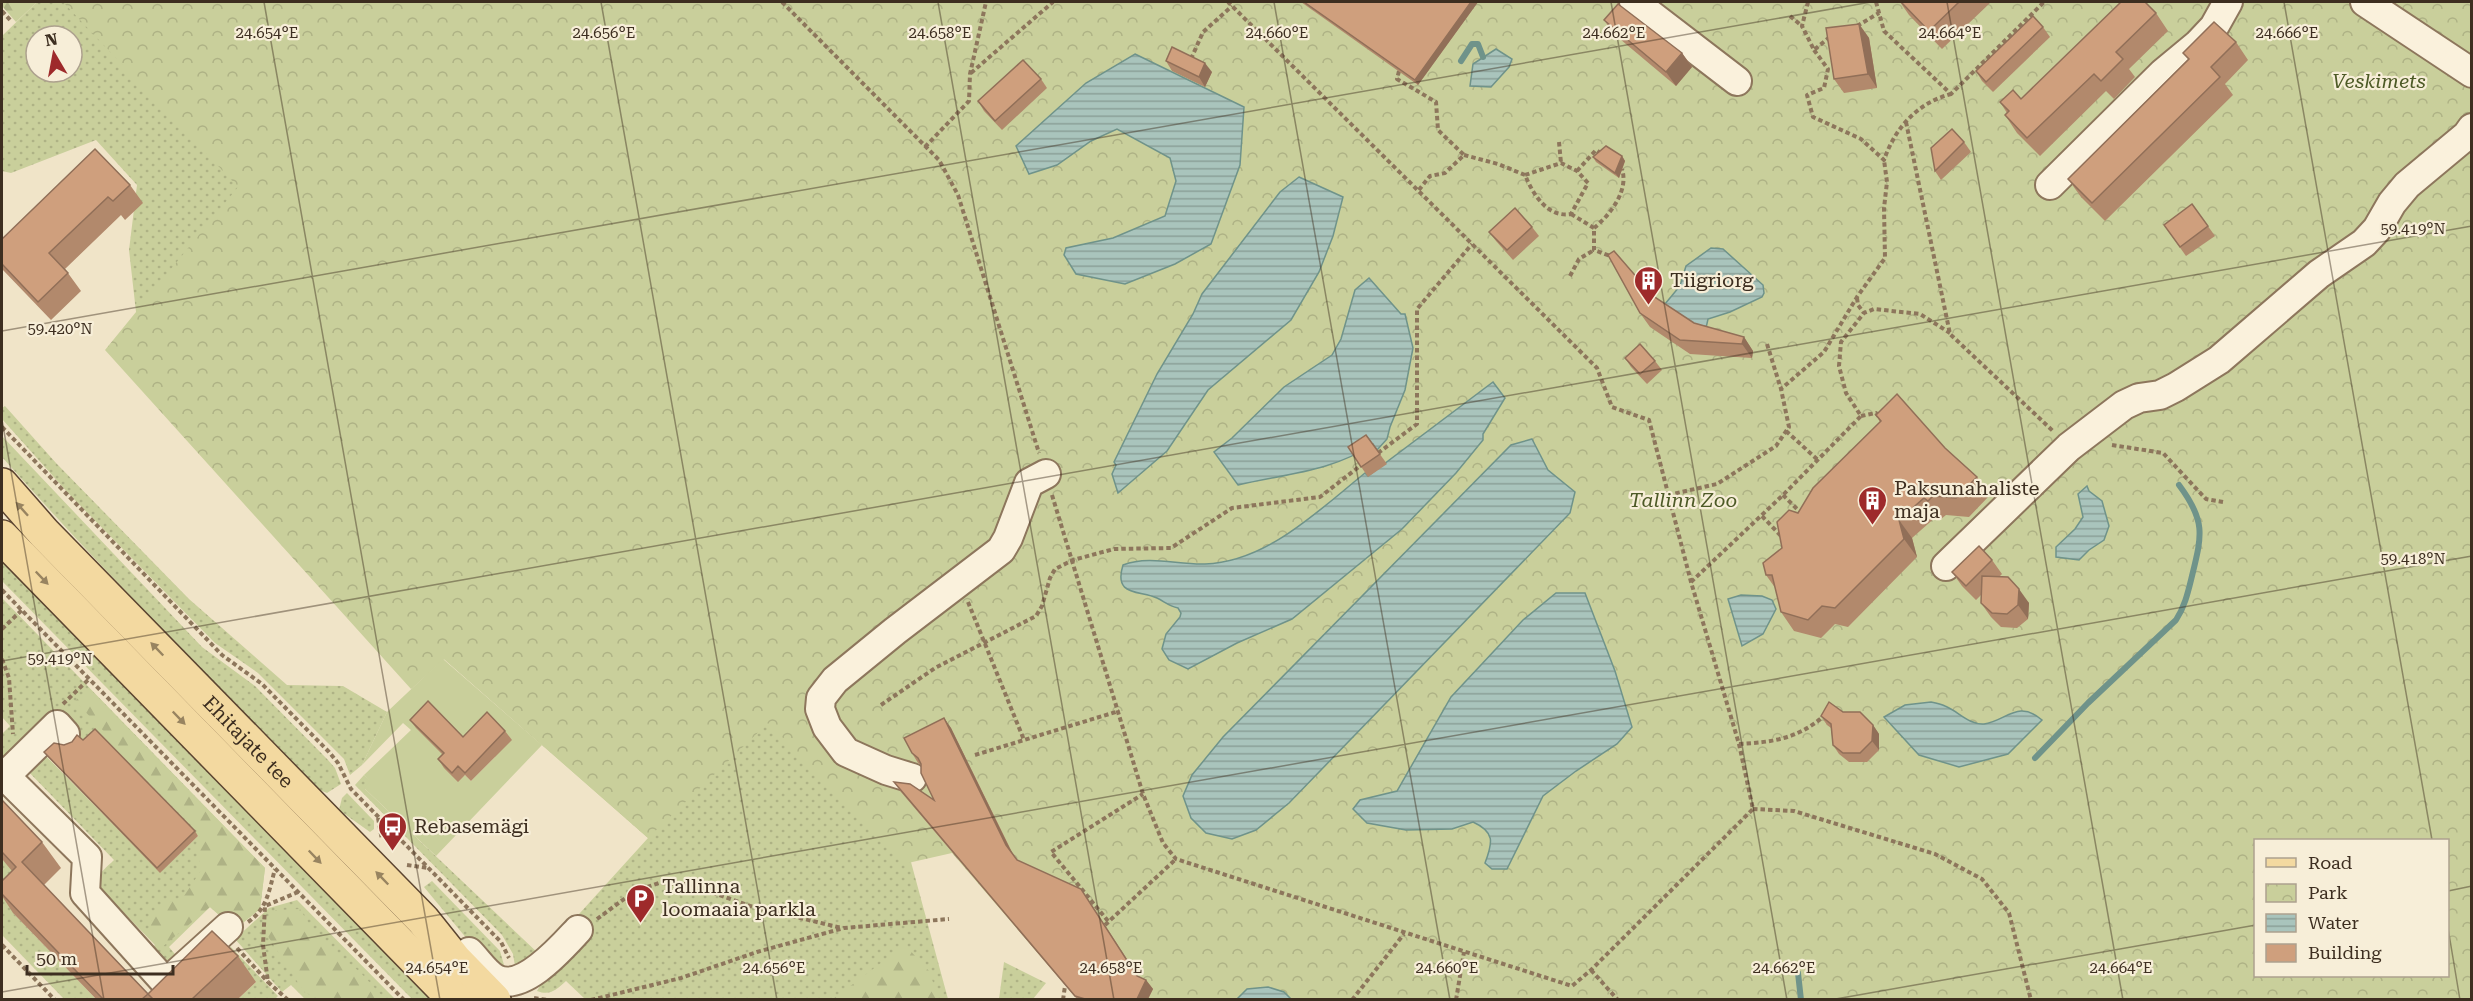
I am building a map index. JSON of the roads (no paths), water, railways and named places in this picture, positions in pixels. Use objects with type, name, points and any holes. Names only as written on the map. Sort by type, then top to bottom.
[{"type":"main road","name":"Ehitajate tee","points":[[2,485],[53,542],[423,920],[455,960],[494,999]]},
{"type":"main road","name":"Ehitajate tee","points":[[2,537],[455,999]]},
{"type":"street","points":[[1634,2],[1737,81]]},
{"type":"street","points":[[2050,185],[2163,73],[2198,44],[2214,27],[2228,2]]},
{"type":"street","points":[[2365,2],[2472,73]]},
{"type":"street","points":[[1946,566],[2070,447],[2124,405],[2139,398],[2160,395],[2219,360],[2319,274],[2364,243],[2377,229],[2392,203],[2407,185],[2467,135],[2472,128]]},
{"type":"street","points":[[912,778],[886,770],[846,752],[827,727],[820,709],[821,698],[835,680],[942,593],[1001,550],[1008,538],[1029,483],[1046,474]]},
{"type":"street","points":[[65,734],[57,725],[3,777],[87,857],[85,893],[166,983],[228,927]]},
{"type":"street","points":[[423,920],[468,952],[495,979],[502,981],[522,979],[542,966],[578,930]]},
{"type":"street","points":[[532,999],[532,988],[542,966]]},
{"type":"water","points":[[1496,49],[1512,59],[1509,67],[1491,87],[1470,86],[1473,64]]},
{"type":"water","points":[[1135,54],[1244,107],[1240,165],[1211,244],[1175,264],[1125,284],[1076,274],[1064,255],[1066,248],[1113,238],[1165,216],[1176,181],[1170,158],[1117,129],[1091,141],[1057,165],[1029,174],[1016,146],[1086,83]]},
{"type":"water","points":[[1299,177],[1343,197],[1333,236],[1319,272],[1291,320],[1208,390],[1167,451],[1118,493],[1112,474],[1116,465],[1114,462],[1157,374],[1193,314],[1202,294],[1280,192]]},
{"type":"water","points":[[1711,248],[1723,249],[1763,285],[1764,293],[1762,297],[1730,312],[1708,319],[1704,337],[1665,304],[1680,286],[1686,266]]},
{"type":"water","points":[[1369,278],[1401,314],[1405,314],[1413,348],[1405,390],[1387,439],[1377,450],[1373,444],[1341,461],[1307,471],[1238,485],[1214,452],[1232,438],[1284,387],[1332,355],[1341,339],[1355,290]]},
{"type":"water","points":[[1493,382],[1505,398],[1483,434],[1483,440],[1456,473],[1402,529],[1292,619],[1237,643],[1188,669],[1169,660],[1162,649],[1166,634],[1181,613],[1178,608],[1157,598],[1125,587],[1121,575],[1123,565],[1143,561],[1205,564],[1228,561],[1271,544],[1311,518],[1365,473],[1368,476]]},
{"type":"water","points":[[1532,439],[1548,470],[1575,492],[1570,513],[1289,803],[1256,830],[1232,839],[1206,833],[1191,818],[1183,796],[1192,775],[1223,737],[1511,445]]},
{"type":"water","points":[[2087,486],[2089,491],[2102,501],[2109,526],[2104,540],[2079,560],[2056,557],[2056,547],[2075,529],[2083,517],[2078,494]]},
{"type":"water","points":[[1556,593],[1585,593],[1615,671],[1632,727],[1617,744],[1543,796],[1507,869],[1492,869],[1485,863],[1491,843],[1489,834],[1473,822],[1452,829],[1406,830],[1367,823],[1353,809],[1360,800],[1397,791],[1451,697],[1523,620]]},
{"type":"water","points":[[1741,595],[1762,596],[1772,600],[1776,609],[1763,634],[1742,646],[1728,599]]},
{"type":"water","points":[[1931,702],[1950,708],[1968,720],[1979,724],[1992,722],[2019,711],[2034,714],[2042,720],[2008,754],[1959,767],[1919,755],[1884,717],[1905,705]]},
{"type":"water","points":[[1268,987],[1284,992],[1291,999],[1237,999],[1247,989]]},
{"type":"waterway","points":[[1461,61],[1472,44],[1478,44],[1483,57]]},
{"type":"waterway","points":[[2035,758],[2179,615],[2189,588],[2199,539],[2198,519],[2179,485]]},
{"type":"waterway","points":[[1798,973],[1801,1000]]},
{"type":"place","name":"Tiigriorg","points":[[1649,306]]},
{"type":"place","name":"Paksunahaliste maja","points":[[1873,526]]},
{"type":"place","name":"Rebasemägi","points":[[393,852]]},
{"type":"place","name":"Tallinna loomaaia parkla","points":[[641,924]]},
{"type":"park label","name":"Veskimets","points":[[2379,81]]},
{"type":"park label","name":"Tallinn Zoo","points":[[1683,500]]}]
